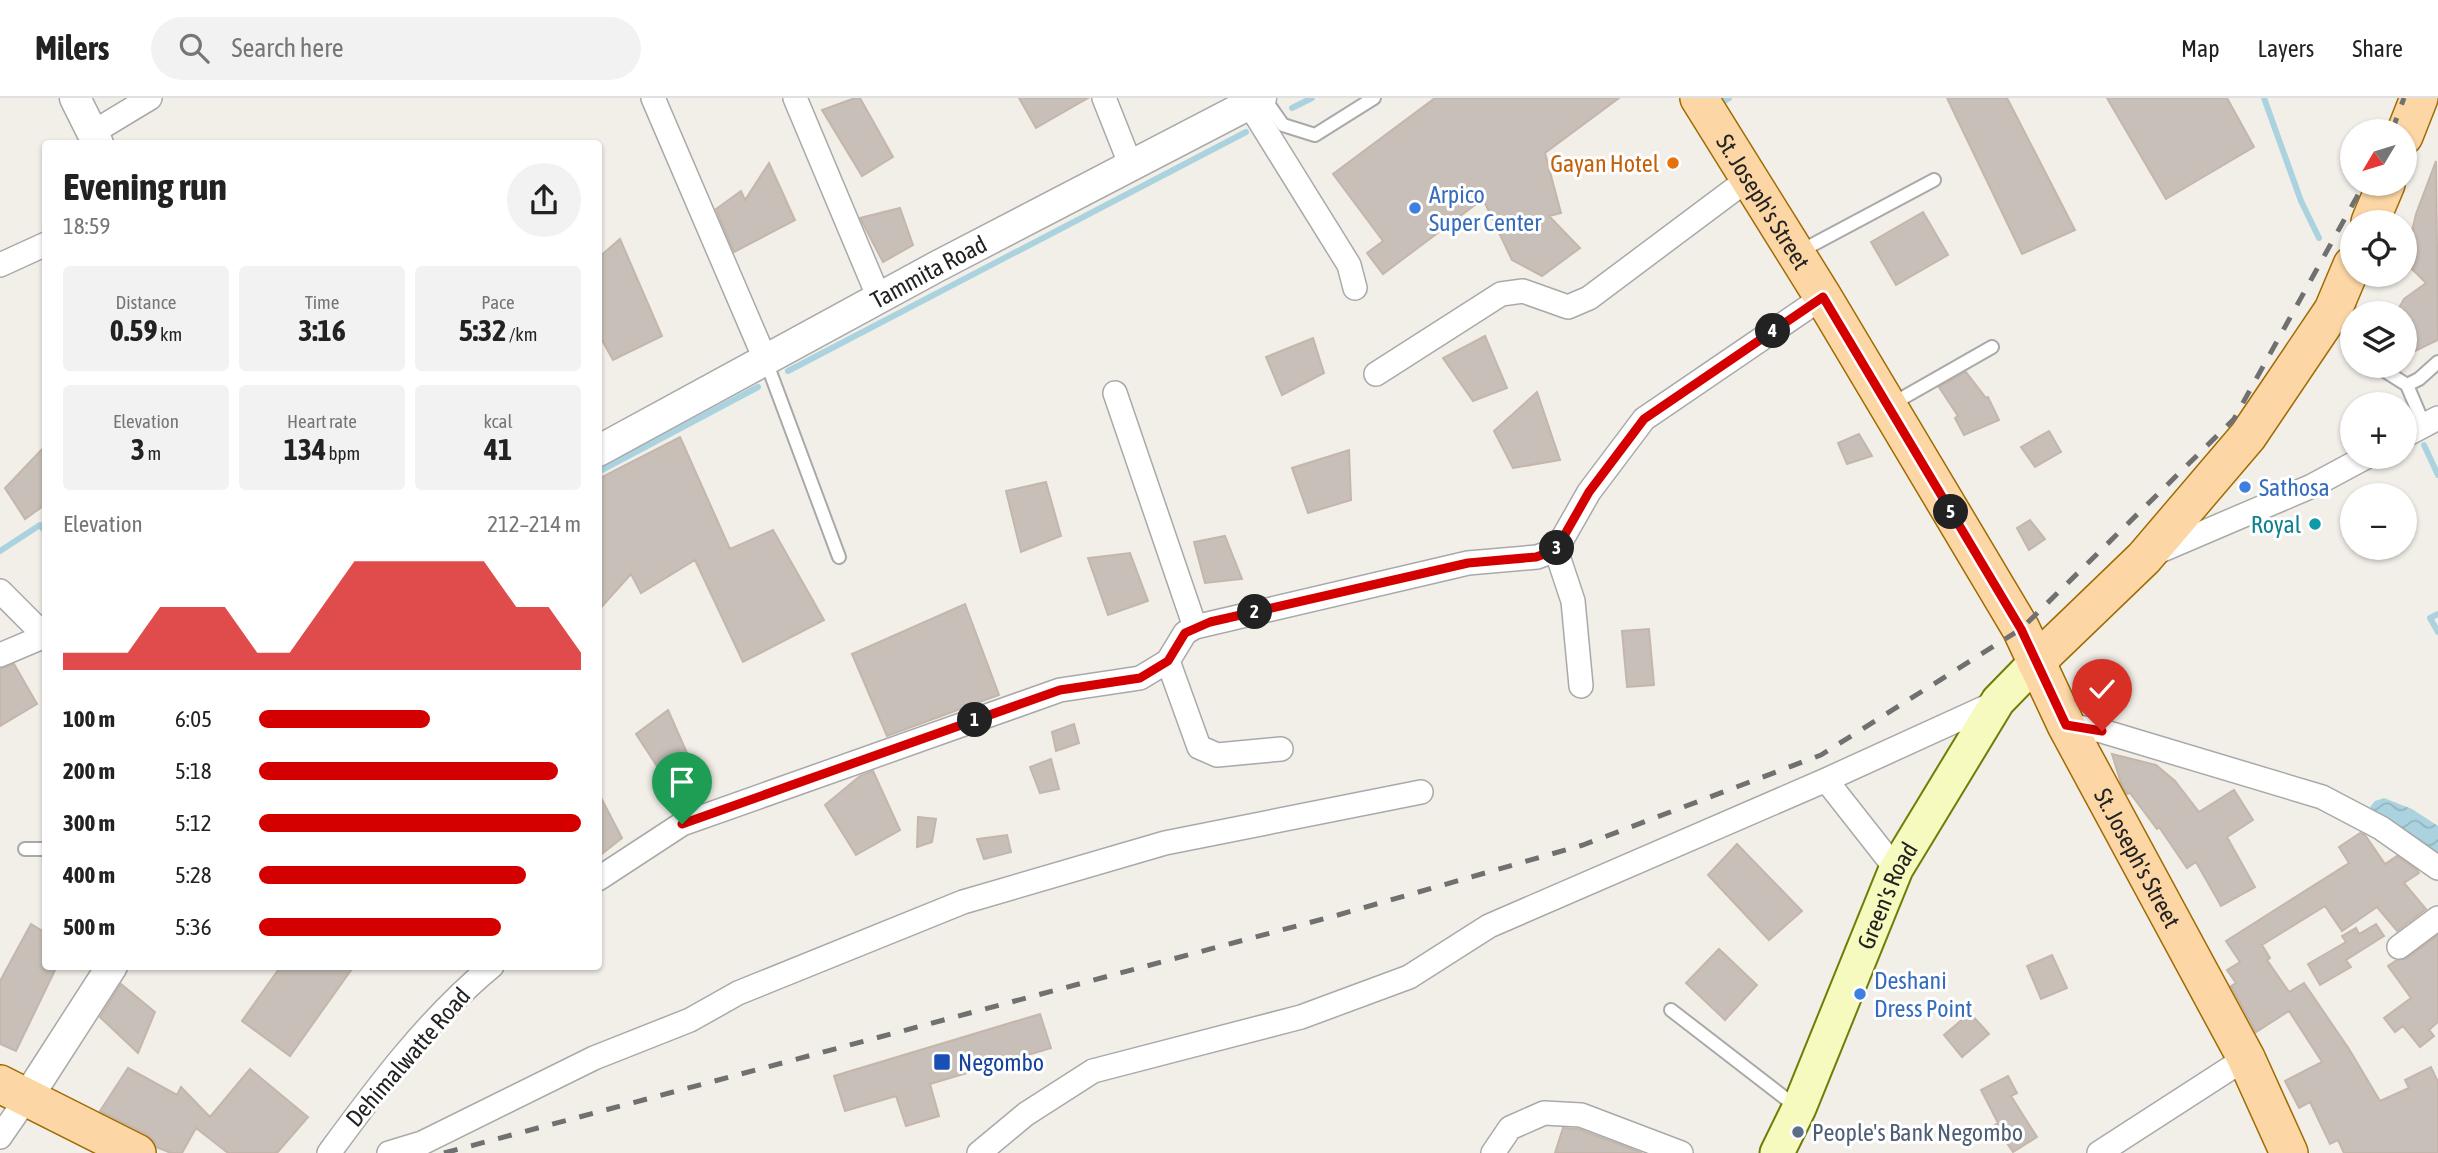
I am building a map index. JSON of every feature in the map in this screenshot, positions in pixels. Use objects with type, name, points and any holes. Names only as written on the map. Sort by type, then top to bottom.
[{"type":"main road","points":[[2411,119],[2419,98]]},
{"type":"main road","name":"St. Joseph's Street","points":[[1706,101],[1748,179],[1823,297],[2021,629],[2066,725],[2246,1058],[2289,1153]]},
{"type":"main road","points":[[2036,662],[2144,558],[2340,325]]},
{"type":"main road","name":"Green's Road","points":[[1777,1153],[1799,1108],[1896,869],[1998,701],[2036,662]]},
{"type":"main road","points":[[14,1091],[137,1153]]},
{"type":"street","points":[[75,98],[95,138],[150,98]]},
{"type":"street","points":[[653,98],[765,359]]},
{"type":"street","points":[[795,98],[879,298]]},
{"type":"street","points":[[1104,98],[1131,166]]},
{"type":"street","points":[[1258,100],[1349,265],[1355,288]]},
{"type":"street","name":"Tammita Road","points":[[602,449],[879,298],[1258,100]]},
{"type":"street","points":[[1376,374],[1502,295],[1523,291],[1568,307],[1589,298],[1748,179]]},
{"type":"street","points":[[0,265],[42,246]]},
{"type":"street","points":[[602,876],[682,824],[1060,690],[1140,678],[1168,661],[1185,633],[1195,627],[1468,563],[1536,557],[1556,550],[1589,492],[1644,419],[1823,297]]},
{"type":"street","points":[[1115,393],[1195,627]]},
{"type":"street","points":[[2144,558],[2312,486],[2344,469]]},
{"type":"street","points":[[1556,550],[1573,601],[1581,686]]},
{"type":"street","points":[[0,591],[42,633]]},
{"type":"street","points":[[0,655],[42,637]]},
{"type":"street","points":[[1168,661],[1199,747],[1217,755],[1281,750]]},
{"type":"street","points":[[979,1153],[1027,1114],[1093,1071],[1301,1017],[1409,977],[1489,926],[1826,780],[1998,701]]},
{"type":"street","points":[[2066,725],[2102,731],[2322,797],[2381,828],[2438,868]]},
{"type":"street","points":[[1826,780],[1896,869]]},
{"type":"street","points":[[389,1153],[422,1143],[594,1058],[691,1020],[738,993],[963,902],[1165,843],[1421,792]]},
{"type":"street","points":[[2399,947],[2438,918]]},
{"type":"street","points":[[0,1137],[14,1091],[109,970]]},
{"type":"street","name":"Dehimalwatte Road","points":[[329,1153],[376,1089],[458,994],[487,970]]},
{"type":"street","points":[[2099,1153],[2246,1058]]},
{"type":"street","points":[[1493,1153],[1510,1128],[1544,1113],[1581,1115],[1681,1153]]},
{"type":"lane","points":[[1258,100],[1283,125],[1315,135],[1374,98]]},
{"type":"lane","points":[[1796,254],[1934,180]]},
{"type":"lane","points":[[1888,406],[1992,347]]},
{"type":"lane","points":[[765,359],[839,557]]},
{"type":"lane","points":[[2407,386],[2420,379],[2438,362]]},
{"type":"lane","points":[[2395,378],[2407,386],[2422,426]]},
{"type":"lane","points":[[25,849],[42,849]]},
{"type":"lane","points":[[1671,1010],[1799,1108]]},
{"type":"water","points":[[2384,798],[2412,809],[2438,826],[2438,853],[2415,837],[2377,818],[2370,807],[2375,801]]},
{"type":"building","points":[[860,98],[893,157],[862,176],[822,110]]},
{"type":"building","points":[[1019,98],[1088,98],[1036,128]]},
{"type":"building","name":"Arpico Super Center","points":[[1435,98],[1619,98],[1545,153],[1561,213],[1549,216],[1580,248],[1542,276],[1512,260],[1483,199],[1383,274],[1367,253],[1383,241],[1333,174]]},
{"type":"building","points":[[1947,98],[2007,98],[2075,230],[2022,254]]},
{"type":"building","points":[[2107,98],[2227,98],[2254,147],[2166,199]]},
{"type":"building","points":[[2436,161],[2438,340],[2417,350],[2417,301],[2403,301],[2426,283],[2417,274],[2417,211]]},
{"type":"building","points":[[769,163],[795,220],[734,252],[716,209],[741,191],[745,200]]},
{"type":"building","points":[[900,208],[913,245],[883,262],[860,218]]},
{"type":"building","points":[[1923,212],[1948,255],[1896,285],[1871,242]]},
{"type":"building","points":[[620,239],[662,336],[613,360],[602,340],[602,255]]},
{"type":"building","points":[[1485,336],[1507,388],[1473,401],[1443,358]]},
{"type":"building","points":[[1313,338],[1324,373],[1282,395],[1266,357]]},
{"type":"building","points":[[1966,372],[1986,398],[1988,397],[1999,420],[1964,435],[1955,418],[1958,416],[1939,387]]},
{"type":"building","points":[[1537,392],[1560,460],[1513,468],[1494,431]]},
{"type":"building","points":[[2049,431],[2061,452],[2035,467],[2021,447]]},
{"type":"building","points":[[1859,434],[1872,456],[1847,464],[1838,443]]},
{"type":"building","points":[[680,437],[730,549],[773,530],[824,620],[743,662],[695,560],[641,593],[631,574],[602,607],[602,477]]},
{"type":"building","points":[[42,449],[42,507],[25,519],[5,488]]},
{"type":"building","points":[[1349,450],[1351,500],[1308,513],[1292,468]]},
{"type":"building","points":[[1046,482],[1061,536],[1021,552],[1006,491]]},
{"type":"building","points":[[2030,520],[2045,539],[2029,550],[2017,528]]},
{"type":"building","points":[[1225,536],[1242,579],[1205,583],[1194,542]]},
{"type":"building","points":[[1130,553],[1148,601],[1108,615],[1088,558]]},
{"type":"building","points":[[965,604],[999,695],[887,736],[852,654]]},
{"type":"building","points":[[1649,629],[1654,685],[1627,687],[1622,631]]},
{"type":"building","points":[[14,664],[37,704],[0,726],[0,669]]},
{"type":"building","points":[[668,710],[694,769],[668,783],[636,734]]},
{"type":"building","points":[[1074,724],[1079,743],[1056,751],[1052,732]]},
{"type":"building","points":[[2112,754],[2156,765],[2175,781],[2199,812],[2234,790],[2253,820],[2227,837],[2255,887],[2221,906],[2196,862],[2187,868],[2159,827],[2157,829],[2130,793],[2127,794]]},
{"type":"building","points":[[1051,759],[1059,789],[1040,793],[1030,767]]},
{"type":"building","points":[[873,771],[900,830],[856,855],[825,805],[860,776]]},
{"type":"building","points":[[602,800],[622,838],[602,854]]},
{"type":"building","points":[[918,817],[936,819],[932,842],[917,847]]},
{"type":"building","points":[[2360,833],[2365,835],[2385,864],[2397,856],[2417,870],[2419,873],[2404,883],[2426,909],[2397,931],[2377,907],[2342,931],[2325,906],[2262,945],[2270,958],[2267,960],[2289,992],[2304,983],[2380,1101],[2409,1088],[2405,1080],[2431,1067],[2438,1082],[2438,1153],[2344,1153],[2338,1140],[2330,1144],[2310,1102],[2299,1108],[2285,1081],[2322,1062],[2289,1011],[2256,1032],[2231,986],[2236,983],[2227,970],[2240,962],[2226,941],[2349,863],[2339,847]]},
{"type":"building","points":[[1007,835],[1011,852],[984,859],[977,839]]},
{"type":"building","points":[[1737,844],[1802,911],[1769,940],[1708,875]]},
{"type":"building","points":[[31,924],[42,931],[42,970],[55,970],[16,1051],[0,1044],[0,981]]},
{"type":"building","points":[[2376,924],[2384,936],[2346,960],[2351,967],[2320,985],[2308,964],[2346,942],[2342,936],[2356,928],[2359,934]]},
{"type":"building","points":[[2438,935],[2438,1022],[2429,1030],[2434,1036],[2420,1047],[2403,1026],[2395,1032],[2384,1018],[2411,998],[2388,966],[2407,958]]},
{"type":"building","points":[[1719,949],[1757,985],[1725,1020],[1686,983]]},
{"type":"building","points":[[2052,955],[2067,988],[2041,999],[2027,966]]},
{"type":"building","points":[[278,970],[351,970],[290,1056],[242,1021]]},
{"type":"building","points":[[121,984],[155,1012],[138,1053],[100,1017]]},
{"type":"building","points":[[1970,1013],[1989,1034],[1962,1057],[1944,1035]]},
{"type":"building","name":"Negombo","points":[[1040,1014],[1051,1048],[930,1084],[939,1116],[906,1126],[896,1096],[845,1111],[834,1076]]},
{"type":"building","points":[[128,1068],[177,1095],[181,1087],[210,1117],[250,1069],[308,1117],[277,1153],[228,1153],[196,1128],[182,1153],[171,1153],[156,1147],[146,1134],[100,1111]]},
{"type":"building","points":[[2008,1076],[2017,1093],[2011,1096],[2037,1137],[2013,1152],[1995,1125],[1998,1123],[1981,1090]]},
{"type":"building","points":[[1563,1128],[1578,1129],[1642,1153],[1555,1153]]},
{"type":"waterway","points":[[1292,108],[1312,98]]},
{"type":"waterway","points":[[1723,102],[1729,98]]},
{"type":"waterway","points":[[2264,98],[2301,201],[2319,238]]},
{"type":"waterway","points":[[788,371],[1246,132]]},
{"type":"waterway","points":[[602,470],[758,387]]},
{"type":"waterway","points":[[2424,445],[2438,475]]},
{"type":"waterway","points":[[0,551],[40,525],[42,527]]},
{"type":"waterway","points":[[2438,614],[2430,618],[2438,632]]},
{"type":"railway","points":[[2396,119],[2404,98]]},
{"type":"railway","points":[[444,1153],[1338,915],[1583,845],[1821,755],[2021,629],[2234,419],[2357,196]]},
{"type":"place","name":"Gayan Hotel","points":[[1673,163]]},
{"type":"place","name":"Arpico Super Center","points":[[1415,208]]},
{"type":"place","name":"Sathosa","points":[[2245,487]]},
{"type":"place","name":"Royal","points":[[2315,524]]},
{"type":"place","name":"Deshani Dress Point","points":[[1860,994]]},
{"type":"place","name":"Negombo","points":[[942,1062]]},
{"type":"place","name":"People's Bank Negombo","points":[[1798,1132]]},
{"type":"route","points":[[682,824],[1060,690],[1140,678],[1168,661],[1185,633],[1210,622],[1468,563],[1536,557],[1556,550],[1589,492],[1644,419],[1823,297],[2021,629],[2066,725],[2102,731]]}]
